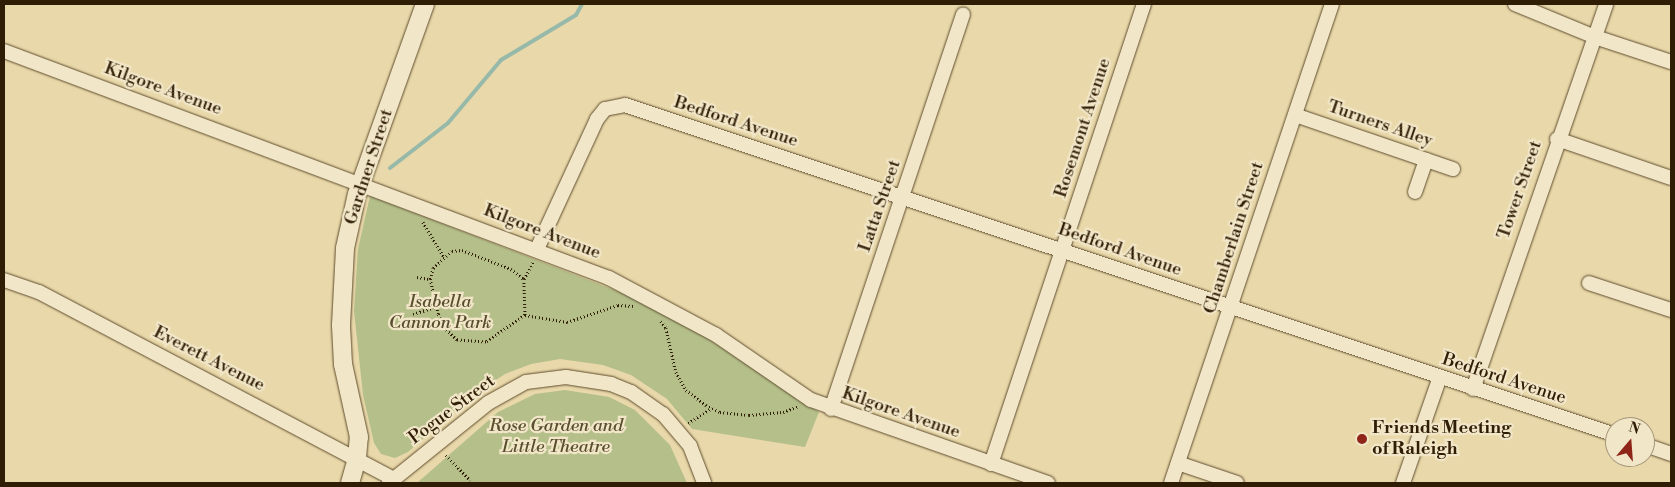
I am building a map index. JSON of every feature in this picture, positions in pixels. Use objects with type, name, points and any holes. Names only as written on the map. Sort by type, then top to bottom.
[{"type":"street","name":"Gardner Street","points":[[350,483],[357,458],[359,437],[343,364],[341,325],[345,248],[361,184],[425,4]]},
{"type":"street","name":"Rosemont Avenue","points":[[991,464],[1144,4]]},
{"type":"street","name":"Chamberlain Street","points":[[1171,483],[1332,4]]},
{"type":"street","points":[[1515,4],[1595,37],[1671,62]]},
{"type":"street","name":"Tower Street","points":[[1473,389],[1557,139],[1606,4]]},
{"type":"street","name":"Latta Street","points":[[831,409],[963,15]]},
{"type":"street","name":"Kilgore Avenue","points":[[4,51],[537,249],[636,290],[689,318],[811,400],[831,409],[1048,483]]},
{"type":"street","name":"Bedford Avenue","points":[[537,249],[597,119],[613,105],[625,105],[1605,432]]},
{"type":"street","name":"Turners Alley","points":[[1295,115],[1453,169]]},
{"type":"street","points":[[1557,139],[1671,178]]},
{"type":"street","points":[[1415,192],[1426,160]]},
{"type":"street","name":"Everett Avenue","points":[[4,280],[39,292],[357,458],[392,481]]},
{"type":"street","points":[[1589,283],[1671,310]]},
{"type":"street","name":"Pogue Street","points":[[392,481],[468,418],[510,390],[526,382],[566,377],[610,384],[631,392],[662,414],[690,446],[704,483]]},
{"type":"street","points":[[1403,483],[1440,377]]},
{"type":"street","points":[[1655,448],[1671,454]]},
{"type":"street","points":[[1178,463],[1237,483]]},
{"type":"path","points":[[415,216],[422,222],[444,257]]},
{"type":"path","points":[[525,315],[524,279],[472,253],[452,251],[433,268],[430,279],[444,328],[457,340],[474,344],[486,342],[525,315],[567,322],[618,306],[640,307]]},
{"type":"path","points":[[417,277],[430,279]]},
{"type":"path","points":[[413,314],[437,306]]},
{"type":"path","points":[[658,317],[666,328],[672,361],[683,384],[712,408],[732,414],[766,414],[783,412],[811,400]]},
{"type":"path","points":[[688,424],[712,408]]},
{"type":"path","points":[[446,455],[470,480]]},
{"type":"green space","name":"Isabella Cannon Park","points":[[370,196],[630,296],[701,334],[819,412],[805,447],[692,429],[667,399],[631,375],[603,365],[560,359],[531,364],[505,374],[469,398],[408,452],[395,458],[381,454],[374,443],[363,395],[354,311],[358,249]]},
{"type":"green space","name":"Rose Garden and Little Theatre","points":[[565,390],[609,397],[635,410],[670,445],[687,483],[417,483],[498,412],[535,394]]},
{"type":"waterway","points":[[390,168],[448,123],[501,60],[576,15],[582,4]]},
{"type":"place","name":"Friends Meeting of Raleigh","points":[[1362,439]]}]
